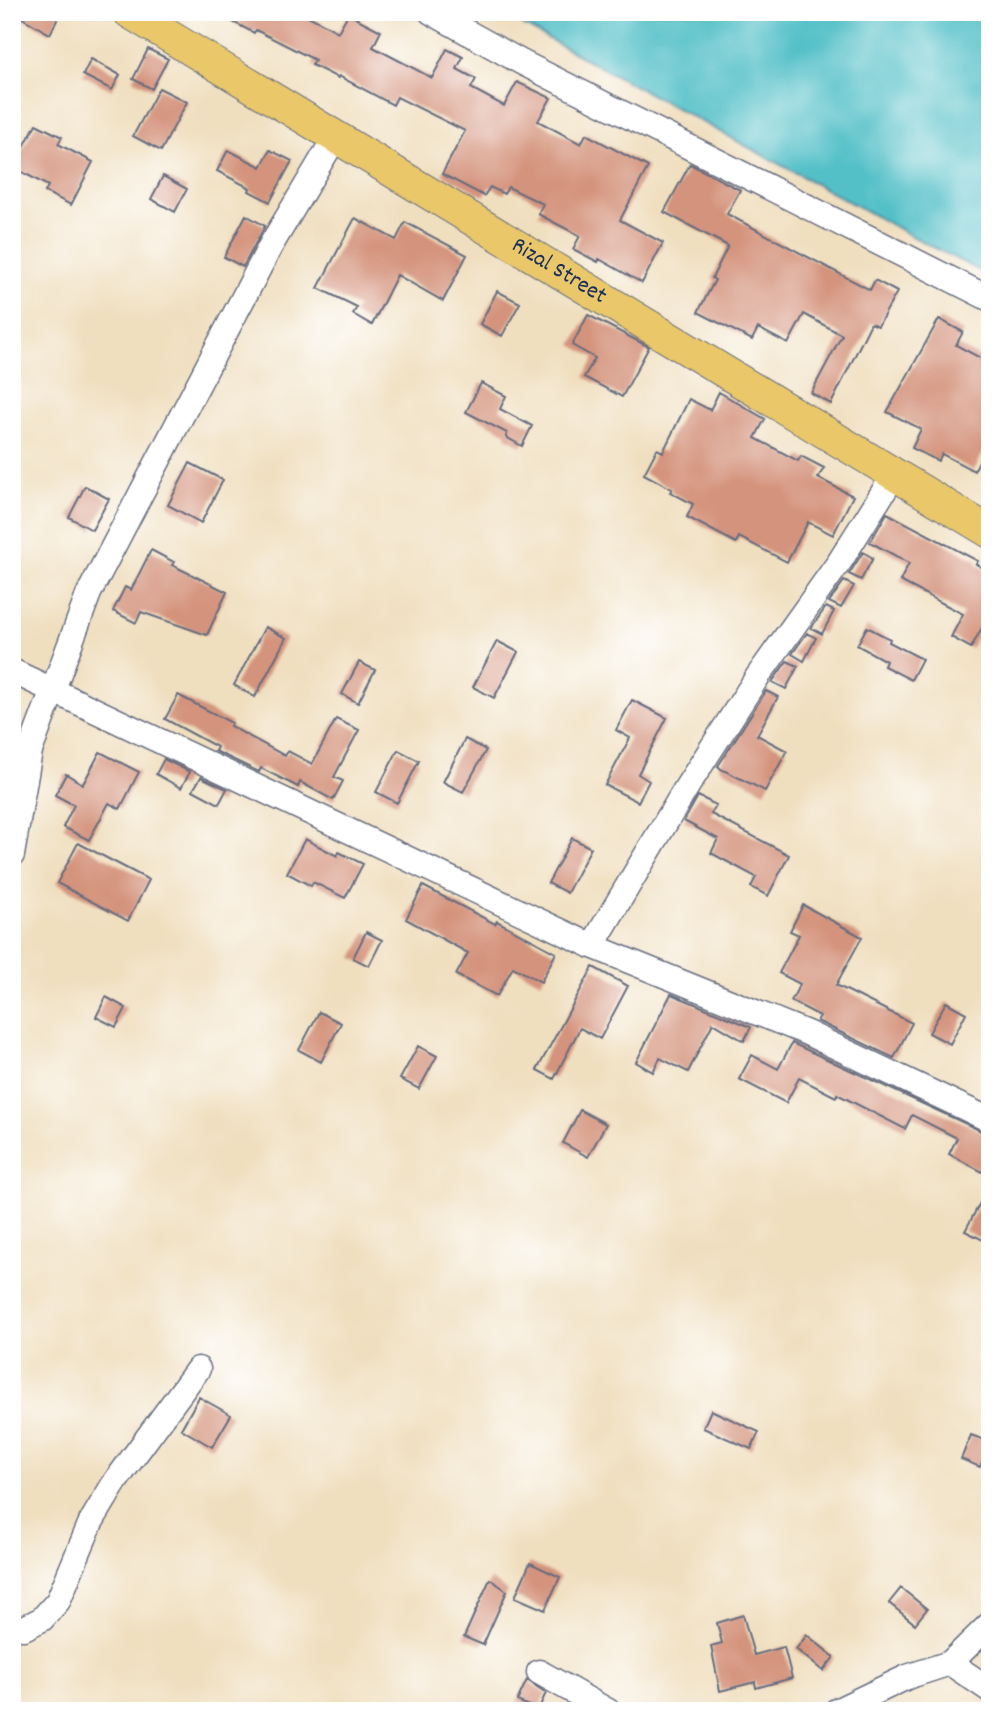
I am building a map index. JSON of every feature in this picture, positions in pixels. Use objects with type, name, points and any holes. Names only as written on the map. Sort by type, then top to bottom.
[{"type":"main road","name":"Rizal Street","points":[[129,12],[990,532]]},
{"type":"street","points":[[431,12],[534,69],[990,299]]},
{"type":"street","points":[[12,855],[30,751],[89,593],[271,245],[336,136]]},
{"type":"street","points":[[592,946],[716,741],[758,676],[840,561],[894,475]]},
{"type":"street","points":[[12,671],[592,946],[807,1033],[990,1120]]},
{"type":"street","points":[[12,1627],[24,1628],[42,1619],[58,1601],[91,1522],[115,1482],[198,1368]]},
{"type":"street","points":[[836,1711],[907,1677],[950,1663],[990,1624]]},
{"type":"street","points":[[950,1663],[990,1690]]},
{"type":"street","points":[[540,1672],[608,1711]]},
{"type":"water","points":[[499,12],[990,12],[990,276],[925,243]]},
{"type":"building","points":[[12,12],[61,12],[50,34]]},
{"type":"building","points":[[214,12],[301,12],[338,32],[348,14],[381,31],[373,47],[432,78],[447,49],[463,57],[457,69],[476,79],[471,88],[504,106],[517,82],[551,98],[538,121],[581,144],[586,134],[648,167],[620,220],[663,243],[642,283],[599,259],[598,262],[573,249],[580,236],[538,214],[543,204],[508,187],[504,194],[490,187],[484,196],[442,174],[465,131],[397,97],[393,105],[312,65],[315,60]]},
{"type":"building","points":[[148,49],[168,59],[152,89],[133,79]]},
{"type":"building","points":[[91,59],[120,75],[112,90],[83,75]]},
{"type":"building","points":[[159,88],[187,102],[161,151],[133,136]]},
{"type":"building","points":[[36,124],[62,137],[58,144],[93,162],[71,205],[45,192],[48,186],[13,167]]},
{"type":"building","points":[[228,150],[261,167],[270,150],[292,161],[270,202],[217,171]]},
{"type":"building","points":[[690,164],[740,190],[727,214],[870,290],[875,280],[897,292],[878,326],[871,323],[831,404],[811,393],[842,335],[804,314],[788,344],[758,328],[752,340],[698,312],[715,280],[712,278],[728,246],[664,212]]},
{"type":"building","points":[[163,176],[187,189],[175,212],[151,199]]},
{"type":"building","points":[[246,215],[265,226],[243,267],[224,257]]},
{"type":"building","points":[[355,218],[396,240],[405,222],[467,255],[443,301],[397,275],[372,325],[353,314],[357,307],[318,288]]},
{"type":"building","points":[[497,291],[520,303],[502,336],[480,324]]},
{"type":"building","points":[[588,315],[649,347],[622,397],[584,377],[595,358],[572,345]]},
{"type":"building","points":[[939,319],[963,332],[956,345],[990,363],[990,440],[974,471],[942,454],[938,461],[912,448],[921,429],[887,412]]},
{"type":"building","points":[[481,383],[506,396],[500,409],[532,426],[522,446],[506,437],[507,433],[466,412]]},
{"type":"building","points":[[719,392],[765,419],[755,438],[798,461],[801,456],[824,468],[818,478],[853,496],[833,535],[808,522],[787,562],[739,537],[736,543],[687,517],[693,504],[644,474],[657,449],[663,452],[689,399],[710,410]]},
{"type":"building","points":[[190,463],[223,480],[201,523],[168,505]]},
{"type":"building","points":[[85,486],[109,499],[92,530],[69,517]]},
{"type":"building","points":[[887,513],[978,561],[976,564],[990,572],[990,627],[984,624],[971,648],[951,637],[963,614],[900,581],[909,563],[870,542]]},
{"type":"building","points":[[151,550],[174,562],[172,565],[227,592],[207,635],[141,612],[136,623],[113,611],[125,587],[131,590]]},
{"type":"building","points":[[863,552],[873,558],[861,580],[849,574]]},
{"type":"building","points":[[844,581],[854,586],[841,608],[829,602]]},
{"type":"building","points":[[826,607],[834,611],[822,634],[811,628]]},
{"type":"building","points":[[265,627],[286,638],[255,697],[234,685]]},
{"type":"building","points":[[867,627],[922,659],[911,680],[884,666],[886,661],[857,645]]},
{"type":"building","points":[[807,633],[816,638],[804,661],[792,654]]},
{"type":"building","points":[[497,641],[518,652],[494,698],[473,687]]},
{"type":"building","points":[[787,661],[798,666],[786,689],[772,682]]},
{"type":"building","points":[[359,662],[375,670],[358,703],[342,694]]},
{"type":"building","points":[[766,691],[778,697],[757,735],[787,751],[765,791],[718,766]]},
{"type":"building","points":[[178,695],[232,723],[230,726],[285,756],[288,751],[312,764],[336,719],[359,730],[334,777],[343,781],[333,800],[300,782],[298,787],[261,768],[259,772],[215,751],[217,747],[165,719]]},
{"type":"building","points":[[632,700],[667,718],[638,774],[649,781],[638,802],[605,785],[630,738],[616,730]]},
{"type":"building","points":[[465,739],[486,750],[463,792],[443,782]]},
{"type":"building","points":[[398,750],[419,761],[397,803],[376,792]]},
{"type":"building","points":[[100,752],[139,772],[120,809],[109,803],[89,840],[63,827],[74,805],[55,795],[66,774],[83,784]]},
{"type":"building","points":[[164,759],[190,772],[181,788],[156,774]]},
{"type":"building","points":[[201,777],[227,789],[219,804],[193,790]]},
{"type":"building","points":[[698,796],[716,805],[711,814],[789,855],[768,896],[751,887],[756,877],[711,853],[718,839],[684,821]]},
{"type":"building","points":[[572,838],[591,848],[567,893],[548,883]]},
{"type":"building","points":[[305,839],[337,856],[339,852],[363,864],[345,898],[313,882],[311,886],[287,873]]},
{"type":"building","points":[[78,843],[149,880],[128,921],[57,883]]},
{"type":"building","points":[[423,886],[556,953],[541,982],[513,967],[497,996],[456,975],[468,953],[406,919]]},
{"type":"building","points":[[803,905],[862,937],[836,985],[912,1023],[894,1058],[817,1021],[820,1016],[791,1001],[800,984],[779,973],[799,935],[790,931]]},
{"type":"building","points":[[366,932],[382,940],[369,966],[353,958]]},
{"type":"building","points":[[593,967],[628,986],[600,1039],[580,1028],[554,1079],[537,1070]]},
{"type":"building","points":[[671,994],[751,1027],[744,1041],[713,1023],[688,1072],[660,1058],[653,1072],[636,1062]]},
{"type":"building","points":[[106,997],[126,1008],[116,1027],[96,1017]]},
{"type":"building","points":[[946,1002],[966,1013],[950,1044],[929,1033]]},
{"type":"building","points":[[319,1012],[341,1023],[321,1062],[299,1050]]},
{"type":"building","points":[[792,1043],[990,1135],[990,1176],[949,1154],[957,1138],[912,1115],[905,1129],[799,1078],[786,1103],[739,1079],[752,1055],[778,1069]]},
{"type":"building","points":[[418,1046],[437,1056],[419,1089],[400,1079]]},
{"type":"building","points":[[580,1110],[606,1124],[588,1157],[563,1143]]},
{"type":"building","points":[[990,1184],[990,1231],[985,1241],[965,1231]]},
{"type":"building","points":[[199,1397],[231,1415],[212,1447],[181,1429]]},
{"type":"building","points":[[711,1410],[759,1432],[751,1449],[703,1428]]},
{"type":"building","points":[[971,1435],[990,1442],[980,1467],[961,1459]]},
{"type":"building","points":[[530,1563],[560,1577],[545,1610],[515,1597]]},
{"type":"building","points":[[490,1579],[507,1591],[483,1645],[464,1637]]},
{"type":"building","points":[[901,1588],[927,1609],[915,1624],[889,1603]]},
{"type":"building","points":[[743,1615],[754,1655],[784,1647],[792,1678],[756,1688],[755,1682],[720,1691],[711,1646],[722,1643],[717,1623]]},
{"type":"building","points":[[807,1635],[834,1657],[823,1671],[796,1649]]},
{"type":"building","points":[[527,1680],[546,1693],[538,1710],[517,1701]]}]
